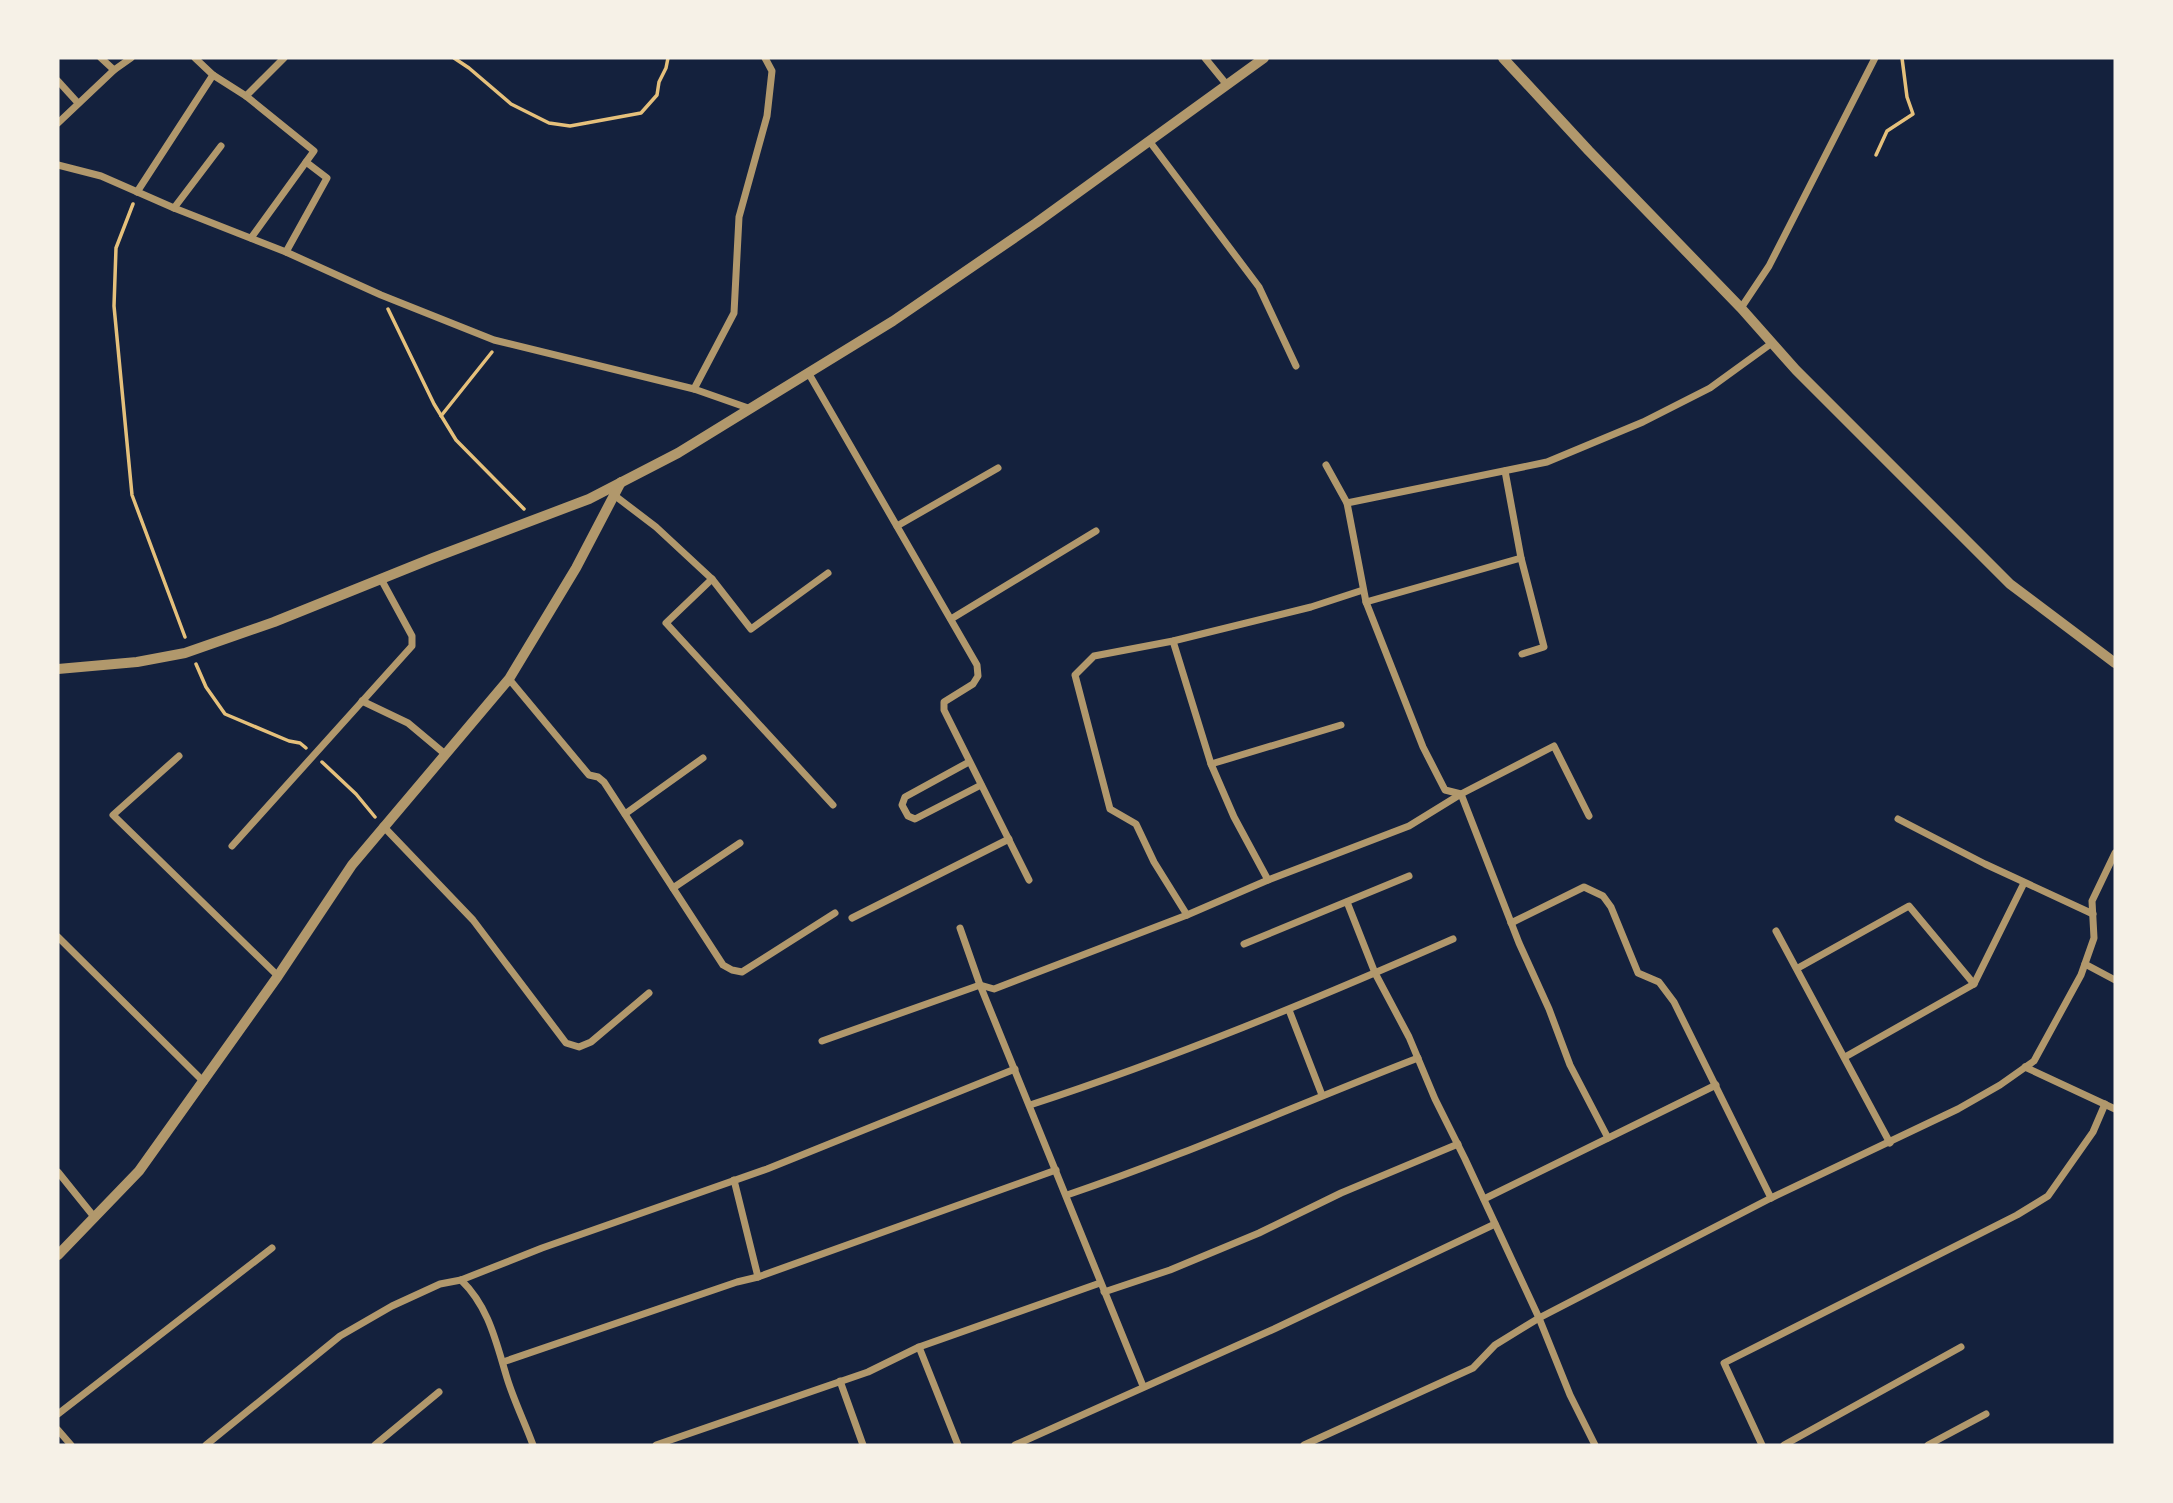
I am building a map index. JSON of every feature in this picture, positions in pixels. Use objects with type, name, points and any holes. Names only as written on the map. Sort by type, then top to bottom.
[{"type":"street","points":[[101,58],[114,71]]},
{"type":"street","points":[[58,123],[131,58]]},
{"type":"street","points":[[195,58],[213,75],[246,96],[314,151],[251,238]]},
{"type":"street","points":[[246,96],[284,58]]},
{"type":"street","points":[[694,389],[734,313],[739,217],[767,116],[772,71],[765,58]]},
{"type":"street","points":[[1205,58],[1227,85]]},
{"type":"street","points":[[58,669],[137,662],[190,651],[274,622],[589,499],[678,453],[893,321],[1036,223],[1264,58]]},
{"type":"street","points":[[1503,58],[1772,343],[2010,584],[2115,663]]},
{"type":"street","points":[[1741,308],[1775,256],[1875,58]]},
{"type":"street","points":[[137,192],[213,75]]},
{"type":"street","points":[[58,81],[78,103]]},
{"type":"street","points":[[1150,142],[1259,287],[1296,366]]},
{"type":"street","points":[[174,208],[221,146]]},
{"type":"street","points":[[286,252],[327,178],[306,162]]},
{"type":"street","points":[[58,166],[101,176],[286,252],[381,295],[500,342],[694,389],[751,409]]},
{"type":"street","points":[[1347,503],[1547,462],[1643,422],[1710,388],[1772,343]]},
{"type":"street","points":[[809,374],[973,657],[978,676],[973,684],[944,702],[944,710],[1030,880]]},
{"type":"street","points":[[1326,465],[1347,503],[1366,602],[1423,747],[1445,790],[1461,794]]},
{"type":"street","points":[[897,526],[998,468]]},
{"type":"street","points":[[1505,471],[1521,558],[1545,647],[1522,654]]},
{"type":"street","points":[[58,1255],[139,1171],[278,976],[352,864],[509,679],[576,568],[621,482]]},
{"type":"street","points":[[614,495],[656,527],[712,579],[751,629],[828,573]]},
{"type":"street","points":[[951,619],[1096,531]]},
{"type":"street","points":[[1366,602],[1521,558]]},
{"type":"street","points":[[232,846],[412,646],[412,636],[381,579]]},
{"type":"street","points":[[712,579],[666,623],[833,804]]},
{"type":"street","points":[[1187,915],[1154,863],[1136,824],[1110,809],[1075,675],[1094,656],[1173,641],[1311,607],[1363,590]]},
{"type":"street","points":[[1173,641],[1211,764],[1234,817],[1268,880]]},
{"type":"street","points":[[509,679],[589,775],[604,782],[723,965],[741,972],[835,913]]},
{"type":"street","points":[[362,701],[408,723],[444,754]]},
{"type":"street","points":[[1211,764],[1341,725]]},
{"type":"street","points":[[822,1041],[980,985],[994,989],[1409,826],[1461,794],[1554,746],[1589,817]]},
{"type":"street","points":[[178,756],[113,815],[278,976]]},
{"type":"street","points":[[625,814],[703,758]]},
{"type":"street","points":[[969,762],[905,797],[902,805],[908,816],[915,819],[981,785]]},
{"type":"street","points":[[1461,794],[1570,1066],[1608,1138]]},
{"type":"street","points":[[1898,819],[2024,883],[2093,914]]},
{"type":"street","points":[[383,826],[473,920],[566,1043],[579,1047],[591,1042],[649,993]]},
{"type":"street","points":[[852,918],[1009,839]]},
{"type":"street","points":[[673,888],[740,843]]},
{"type":"street","points":[[1304,1445],[1473,1368],[1495,1345],[1539,1318],[1771,1198],[1958,1109],[2025,1068],[2034,1061],[2085,964],[2094,938],[2092,901],[2115,853]]},
{"type":"street","points":[[1244,944],[1409,876]]},
{"type":"street","points":[[1846,1057],[1942,1005],[1974,984],[2024,883]]},
{"type":"street","points":[[1511,923],[1584,887],[1603,896],[1611,907],[1638,974],[1659,982],[1674,1002],[1771,1198]]},
{"type":"street","points":[[1347,902],[1376,972],[1484,1199],[1539,1318],[1570,1395],[1595,1445]]},
{"type":"street","points":[[1798,968],[1909,906],[1974,984]]},
{"type":"street","points":[[960,928],[980,985],[1143,1386]]},
{"type":"street","points":[[1776,931],[1846,1057],[1889,1143]]},
{"type":"street","points":[[58,937],[204,1082]]},
{"type":"street","points":[[1030,1105],[1103,1081],[1289,1010],[1453,939]]},
{"type":"street","points":[[58,951],[64,944]]},
{"type":"street","points":[[2085,964],[2115,980]]},
{"type":"street","points":[[1289,1010],[1322,1095]]},
{"type":"street","points":[[1067,1195],[1153,1166],[1418,1058]]},
{"type":"street","points":[[2025,1068],[2115,1109]]},
{"type":"street","points":[[206,1445],[340,1336],[392,1306],[440,1284],[461,1280],[542,1248],[734,1180],[1015,1069]]},
{"type":"street","points":[[1484,1199],[1716,1085]]},
{"type":"street","points":[[1762,1445],[1724,1363],[2006,1221],[2048,1196],[2093,1132],[2105,1104]]},
{"type":"street","points":[[1104,1292],[1170,1270],[1259,1233],[1341,1193],[1458,1144]]},
{"type":"street","points":[[503,1362],[737,1282],[758,1278],[1056,1170]]},
{"type":"street","points":[[58,1172],[95,1217]]},
{"type":"street","points":[[734,1180],[758,1278]]},
{"type":"street","points":[[1015,1445],[1274,1329],[1495,1224]]},
{"type":"street","points":[[58,1414],[272,1248]]},
{"type":"street","points":[[461,1280],[476,1295],[533,1445]]},
{"type":"street","points":[[656,1445],[868,1372],[919,1347],[1100,1283]]},
{"type":"street","points":[[919,1347],[958,1445]]},
{"type":"street","points":[[1784,1445],[1803,1442],[1961,1347]]},
{"type":"street","points":[[840,1381],[863,1445]]},
{"type":"street","points":[[375,1445],[439,1392]]},
{"type":"street","points":[[1928,1445],[1986,1414]]},
{"type":"street","points":[[58,1430],[71,1445]]},
{"type":"path","points":[[454,58],[511,104],[549,123],[570,126],[641,113],[657,95],[668,58]]},
{"type":"path","points":[[1876,155],[1887,131],[1913,114],[1902,58]]},
{"type":"path","points":[[137,192],[116,248],[114,306],[132,495],[190,651],[206,687],[225,714],[289,741],[300,743],[356,794],[383,826]]},
{"type":"path","points":[[381,295],[406,350],[456,440],[496,483],[535,519]]},
{"type":"path","points":[[441,416],[500,342]]}]
